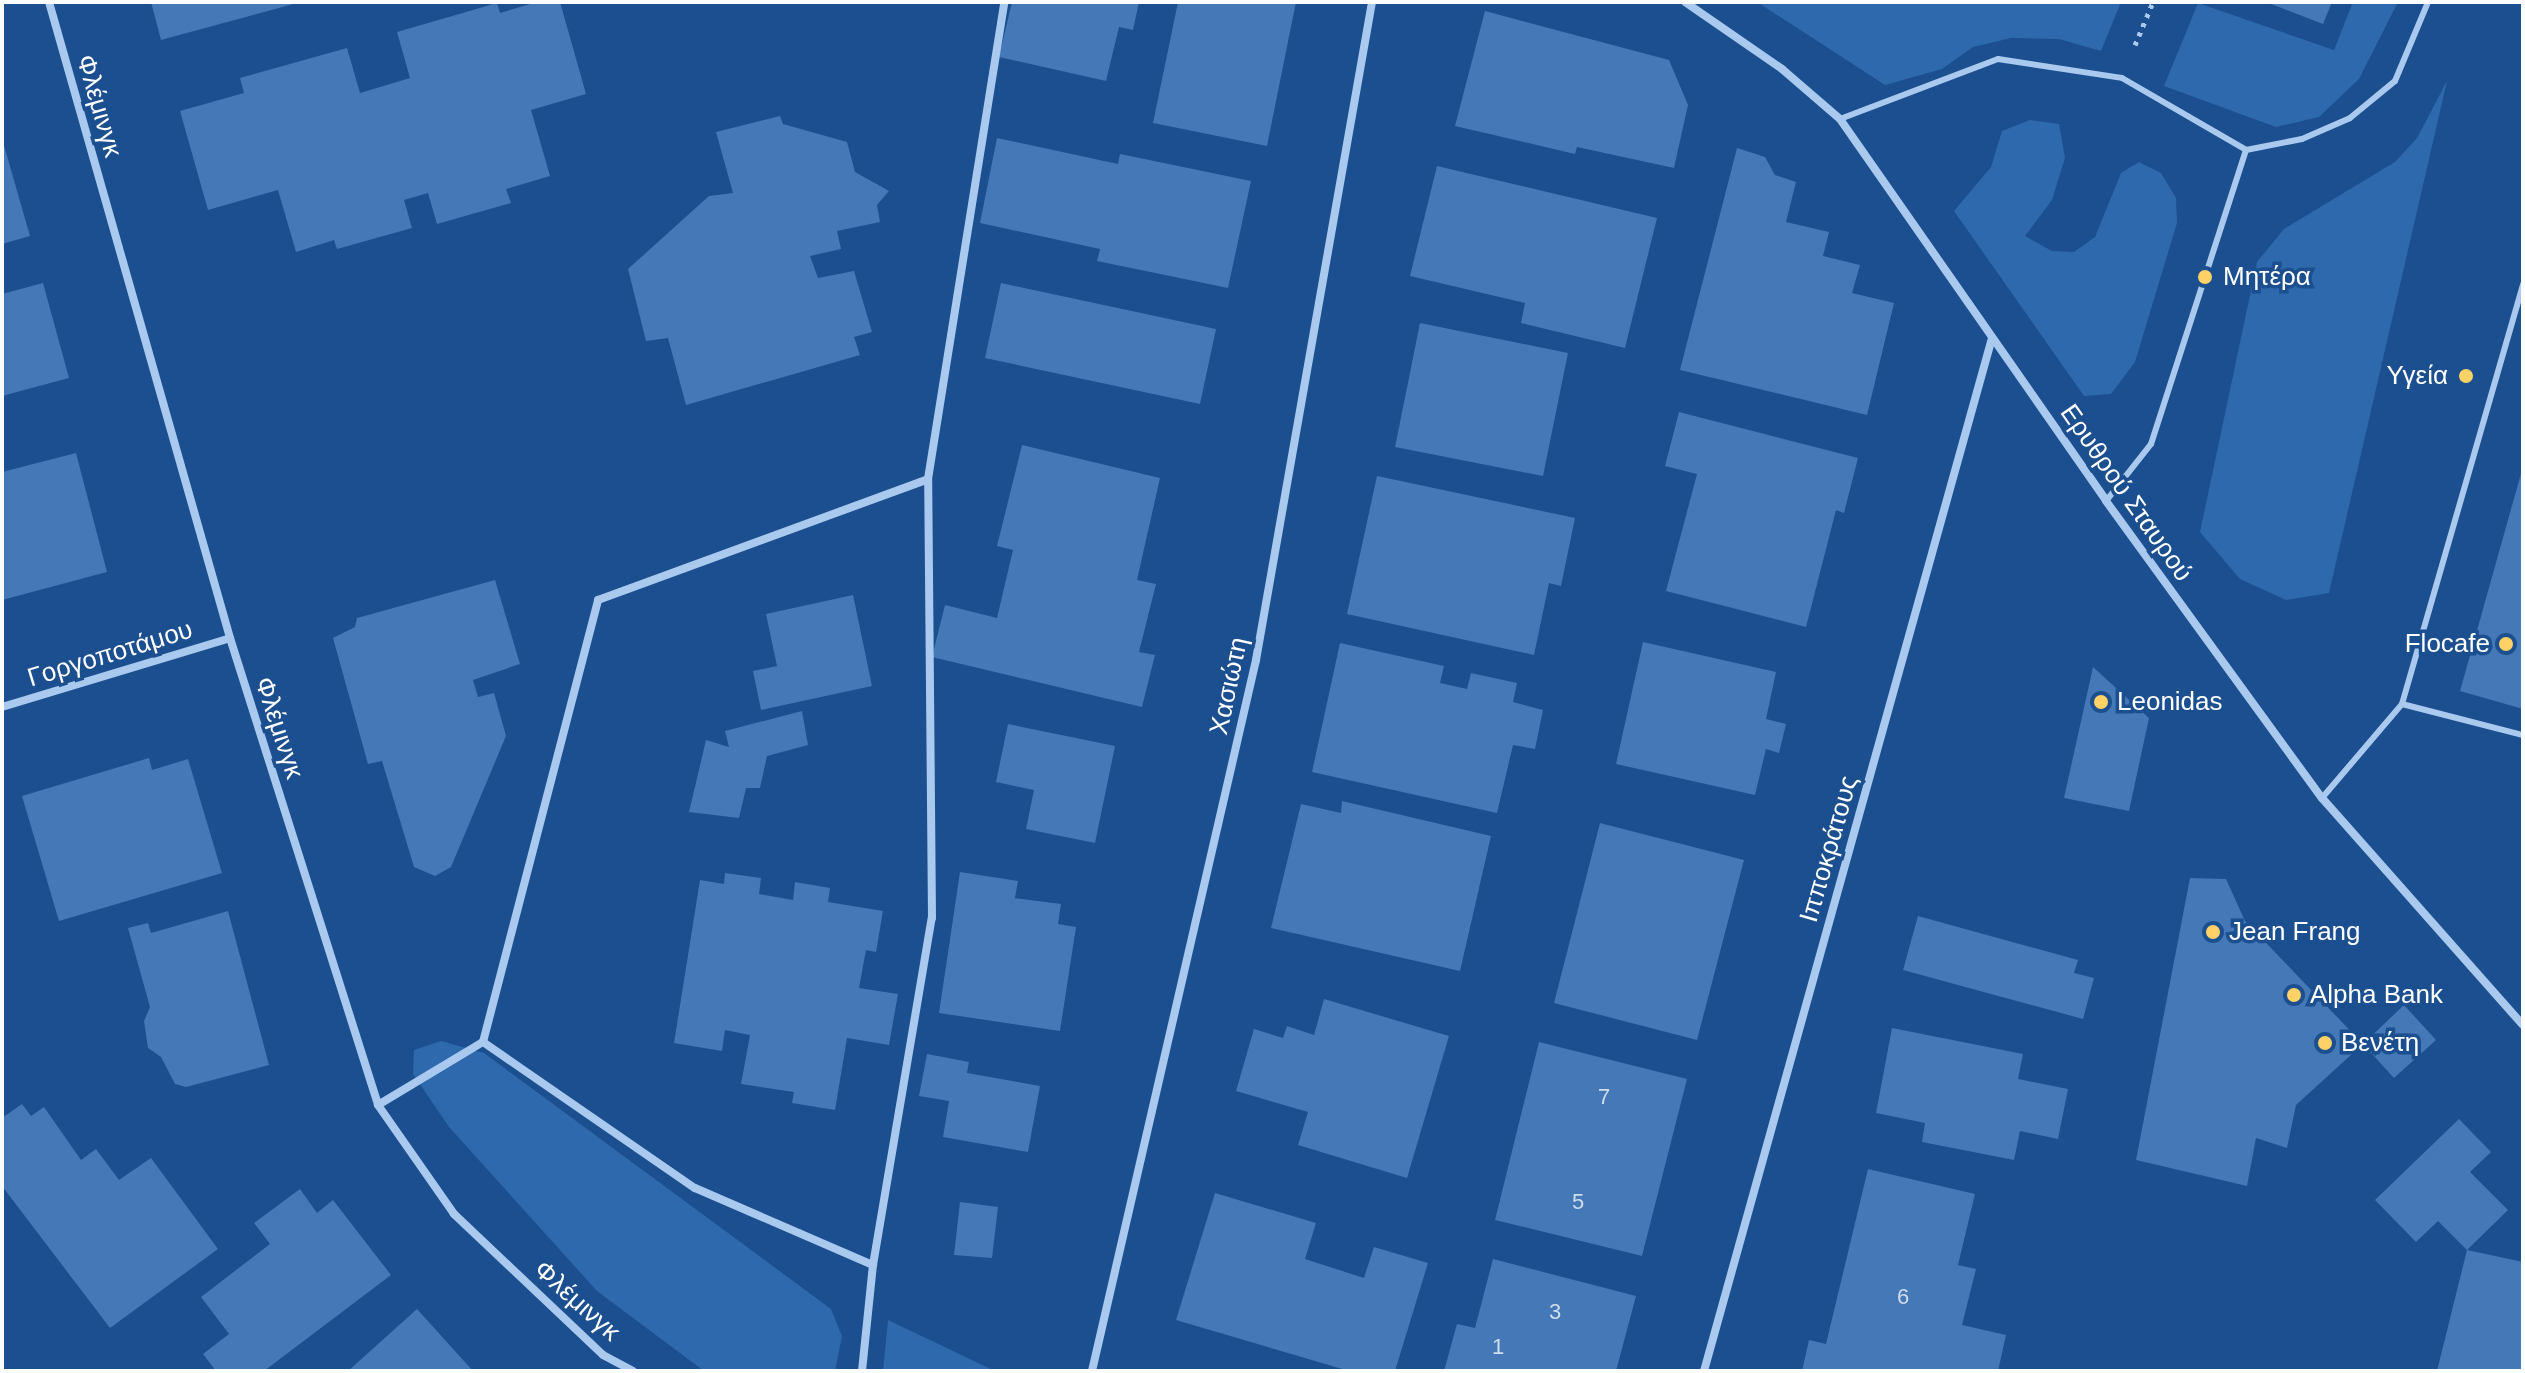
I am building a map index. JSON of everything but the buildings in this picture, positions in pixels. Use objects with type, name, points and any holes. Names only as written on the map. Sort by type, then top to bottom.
[{"type":"street","name":"Φλέμινγκ","points":[[49,2],[230,638],[378,1105],[454,1214],[603,1355],[633,1371]]},
{"type":"street","points":[[862,1371],[873,1265],[932,918],[928,479],[1004,2]]},
{"type":"street","name":"Χασιώτη","points":[[1092,1371],[1256,660],[1372,2]]},
{"type":"street","name":"Ερυθρού Σταυρού","points":[[1685,2],[1782,69],[1840,119],[2106,501],[2322,798],[2523,1025]]},
{"type":"street","name":"Ιπποκράτους","points":[[1704,1371],[1992,338]]},
{"type":"street","points":[[378,1105],[483,1042],[598,600],[928,479]]},
{"type":"street","name":"Γοργοποτάμου","points":[[2,707],[230,638]]},
{"type":"street","points":[[483,1042],[695,1188],[873,1265]]},
{"type":"lane","points":[[1840,119],[1998,59],[2122,78],[2246,150],[2302,139],[2350,118],[2395,81],[2428,2]]},
{"type":"lane","points":[[2106,501],[2151,444],[2246,150]]},
{"type":"lane","points":[[2322,798],[2402,704],[2523,284]]},
{"type":"lane","points":[[2402,704],[2523,735]]},
{"type":"path","points":[[2145,23],[2153,2]]},
{"type":"shaded area","points":[[1757,2],[2121,2],[2101,51],[2059,39],[2011,38],[1973,47],[1942,69],[1885,85]]},
{"type":"shaded area","points":[[2353,2],[2398,2],[2359,79],[2319,117],[2276,127],[2164,86],[2198,3],[2334,50]]},
{"type":"shaded area","points":[[2447,81],[2329,593],[2286,600],[2240,579],[2200,532],[2257,262],[2284,229],[2395,162],[2417,138]]},
{"type":"shaded area","points":[[2030,120],[2059,124],[2065,158],[2052,200],[2025,236],[2052,251],[2074,252],[2095,237],[2121,173],[2139,162],[2161,173],[2176,198],[2177,223],[2135,362],[2111,394],[2084,396],[1954,211],[1991,167],[2002,131]]},
{"type":"shaded area","points":[[441,1041],[484,1053],[831,1309],[842,1336],[835,1371],[704,1371],[597,1291],[449,1127],[413,1074],[414,1050]]},
{"type":"shaded area","points":[[888,1320],[995,1371],[883,1371]]},
{"type":"place","name":"Μητέρα","points":[[2205,277]]},
{"type":"place","name":"Υγεία","points":[[2466,376]]},
{"type":"place","name":"Flocafe","points":[[2506,644]]},
{"type":"place","name":"Leonidas","points":[[2101,702]]},
{"type":"place","name":"Jean Frang","points":[[2213,932]]},
{"type":"place","name":"Alpha Bank","points":[[2294,995]]},
{"type":"place","name":"Βενέτη","points":[[2325,1043]]}]
